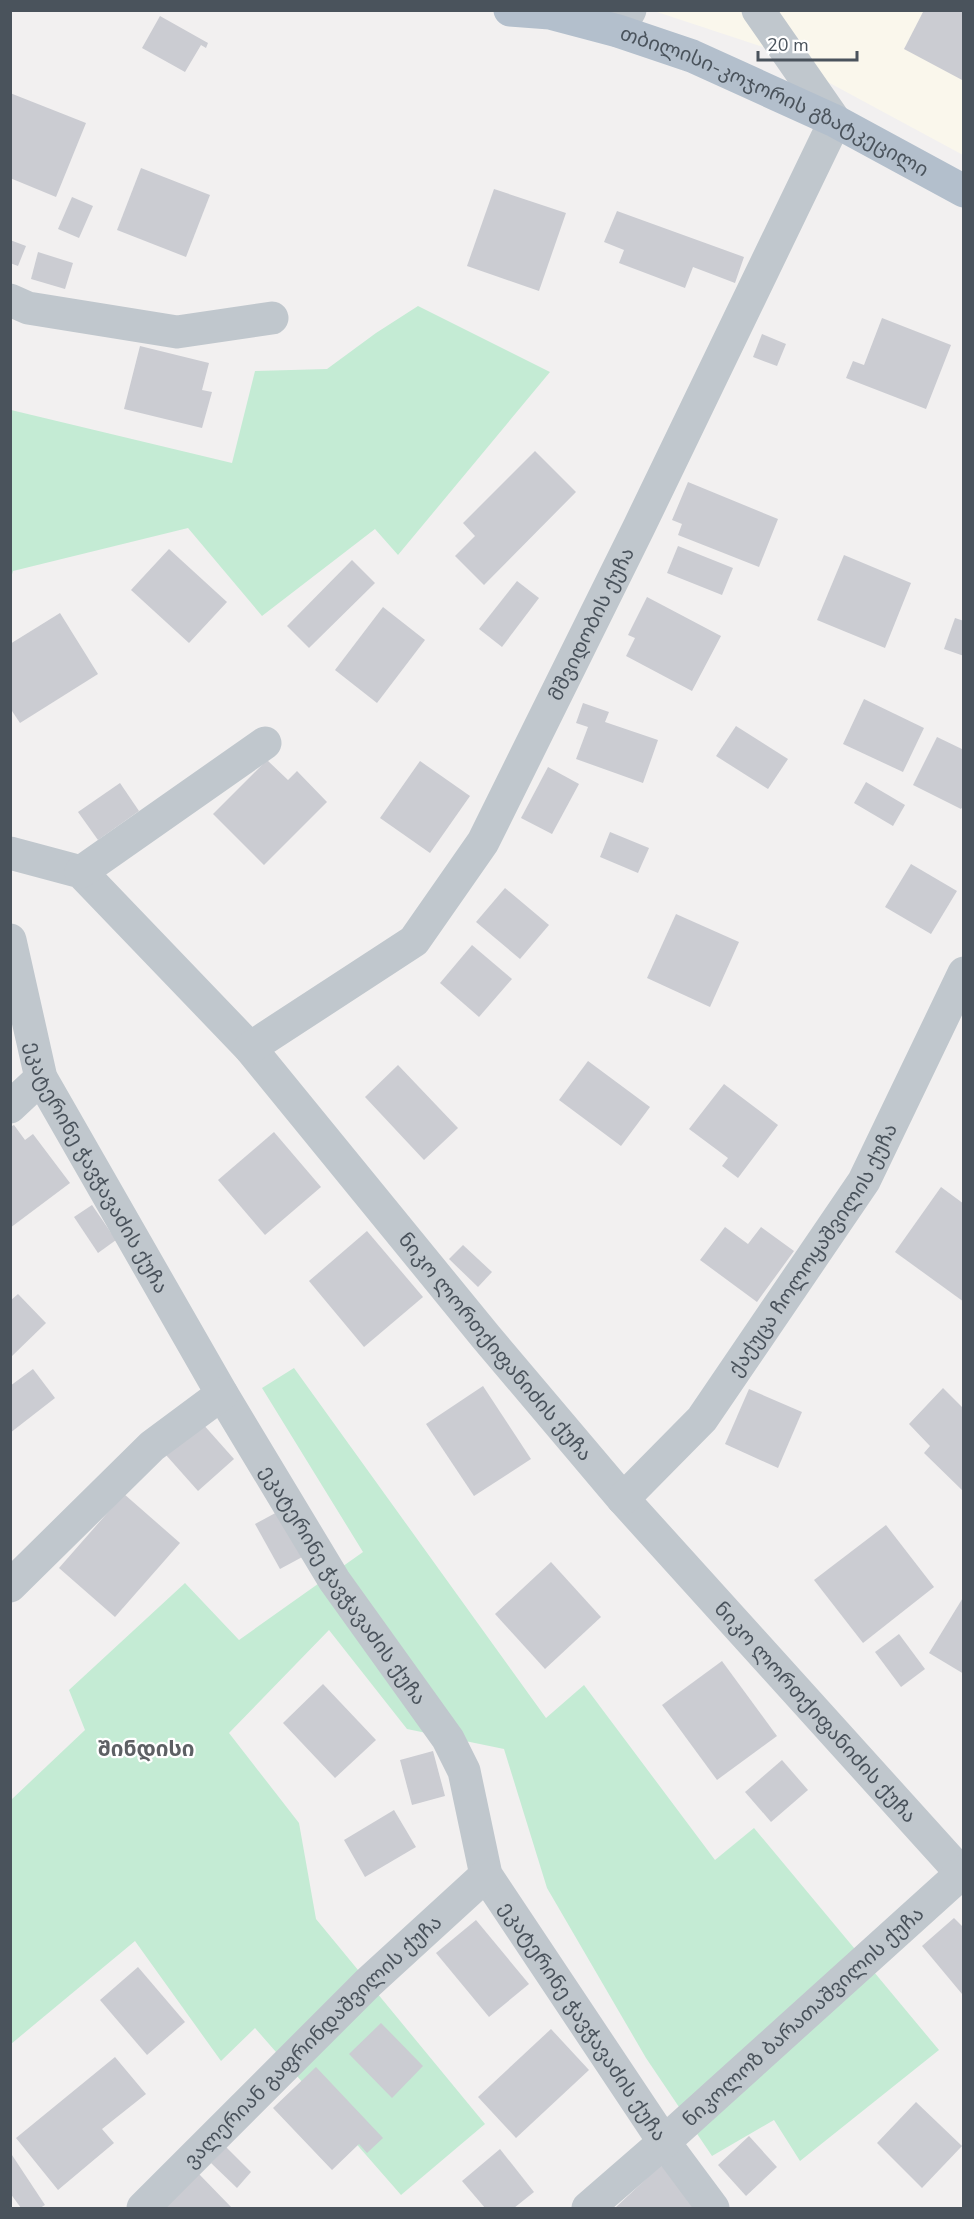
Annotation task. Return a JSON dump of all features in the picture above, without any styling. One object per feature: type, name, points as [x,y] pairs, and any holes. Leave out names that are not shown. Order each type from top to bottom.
[{"type":"main road","name":"თბილისი-კოჯორის გზატკეცილი","points":[[510,10],[550,12],[624,21],[692,56],[835,121],[963,191]]},
{"type":"street","points":[[758,10],[835,121]]},
{"type":"street","name":"მშვიდობის ქუჩა","points":[[250,1048],[414,941],[483,842],[634,537],[835,121]]},
{"type":"street","points":[[10,300],[28,308],[177,332],[272,318]]},
{"type":"street","points":[[10,853],[81,872],[265,743]]},
{"type":"street","name":"ნიკო ლორთქიფანიძის ქუჩა","points":[[81,872],[250,1048],[486,1337],[623,1499],[962,1873]]},
{"type":"street","name":"ეკატერინე ჭავჭავაძის ქუჩა","points":[[10,940],[41,1078],[222,1394],[334,1580],[448,1739],[464,1771],[486,1875],[664,2142],[713,2208]]},
{"type":"street","name":"ქაქუცა ჩოლოყაშვილის ქუჩა","points":[[623,1499],[702,1419],[864,1181],[963,974]]},
{"type":"street","points":[[10,1107],[41,1078]]},
{"type":"street","points":[[10,1586],[152,1446],[222,1394]]},
{"type":"street","name":"ნიკოლოზ ბარათაშვილის ქუჩა","points":[[588,2208],[962,1873]]},
{"type":"street","name":"ვალერიან გაფრინდაშვილის ქუჩა","points":[[143,2208],[369,1982],[486,1875]]},
{"type":"shaded area","points":[[940,10],[963,13],[963,155],[763,47],[654,11]]},
{"type":"green space","points":[[418,306],[550,372],[398,555],[375,529],[262,616],[188,528],[13,571],[11,578],[11,410],[232,463],[255,371],[327,369]]},
{"type":"green space","points":[[294,1368],[546,1718],[584,1685],[715,1860],[754,1828],[939,2050],[800,2161],[774,2120],[712,2156],[646,2058],[547,1888],[504,1749],[407,1729],[329,1630],[229,1733],[299,1823],[316,1919],[485,2124],[401,2195],[255,2028],[221,2061],[135,1941],[11,2044],[11,1800],[85,1730],[69,1690],[185,1583],[239,1640],[363,1552],[262,1388]]},
{"type":"building","points":[[924,10],[964,10],[964,81],[904,49]]},
{"type":"building","points":[[160,16],[208,43],[206,48],[201,45],[185,72],[142,48]]},
{"type":"building","points":[[10,93],[86,123],[56,197],[10,178]]},
{"type":"building","points":[[141,168],[210,195],[186,257],[117,230]]},
{"type":"building","points":[[494,189],[566,213],[539,291],[467,266]]},
{"type":"building","points":[[72,197],[93,206],[79,238],[58,229]]},
{"type":"building","points":[[617,211],[744,257],[735,283],[693,267],[685,288],[619,263],[624,250],[604,242]]},
{"type":"building","points":[[10,240],[26,246],[18,266],[10,263]]},
{"type":"building","points":[[38,252],[73,263],[65,289],[31,279]]},
{"type":"building","points":[[882,318],[951,345],[926,409],[846,378],[853,361],[864,365]]},
{"type":"building","points":[[762,334],[786,344],[777,366],[753,357]]},
{"type":"building","points":[[140,346],[209,363],[202,390],[212,392],[202,428],[124,409]]},
{"type":"building","points":[[535,451],[576,492],[484,585],[455,556],[475,536],[463,523]]},
{"type":"building","points":[[688,482],[778,519],[759,567],[678,535],[682,524],[672,520]]},
{"type":"building","points":[[678,546],[733,568],[722,595],[667,573]]},
{"type":"building","points":[[169,549],[227,602],[189,643],[131,590]]},
{"type":"building","points":[[844,555],[911,583],[885,648],[817,620]]},
{"type":"building","points":[[352,560],[375,583],[309,648],[287,626]]},
{"type":"building","points":[[517,581],[539,598],[502,647],[479,629]]},
{"type":"building","points":[[647,597],[721,636],[692,691],[626,656],[635,638],[628,635]]},
{"type":"building","points":[[383,607],[425,640],[377,703],[335,670]]},
{"type":"building","points":[[60,613],[98,674],[20,723],[10,708],[10,644]]},
{"type":"building","points":[[955,618],[964,621],[964,656],[944,649]]},
{"type":"building","points":[[864,699],[924,728],[903,772],[843,744]]},
{"type":"building","points":[[583,703],[609,712],[605,722],[658,740],[643,783],[576,759],[588,727],[576,723]]},
{"type":"building","points":[[736,726],[788,759],[768,789],[716,756]]},
{"type":"building","points":[[937,737],[964,750],[964,805],[961,809],[913,785]]},
{"type":"building","points":[[267,760],[288,780],[297,771],[327,802],[264,865],[213,814]]},
{"type":"building","points":[[420,761],[470,796],[430,853],[380,818]]},
{"type":"building","points":[[548,767],[579,784],[552,834],[521,818]]},
{"type":"building","points":[[866,782],[905,805],[893,826],[854,803]]},
{"type":"building","points":[[120,783],[139,811],[98,840],[78,812]]},
{"type":"building","points":[[610,832],[649,848],[638,873],[600,857]]},
{"type":"building","points":[[911,864],[957,891],[931,934],[885,907]]},
{"type":"building","points":[[505,888],[549,925],[520,959],[476,922]]},
{"type":"building","points":[[676,914],[739,942],[710,1007],[647,978]]},
{"type":"building","points":[[472,945],[512,979],[479,1017],[440,983]]},
{"type":"building","points":[[588,1061],[650,1107],[621,1146],[559,1100]]},
{"type":"building","points":[[398,1065],[458,1128],[424,1160],[365,1097]]},
{"type":"building","points":[[724,1084],[778,1125],[738,1178],[722,1166],[728,1158],[689,1129]]},
{"type":"building","points":[[14,1125],[25,1140],[33,1134],[70,1183],[10,1228],[10,1127]]},
{"type":"building","points":[[274,1132],[321,1187],[265,1235],[218,1180]]},
{"type":"building","points":[[941,1187],[964,1204],[964,1302],[895,1252]]},
{"type":"building","points":[[92,1205],[116,1240],[98,1253],[74,1217]]},
{"type":"building","points":[[725,1227],[748,1244],[761,1227],[794,1251],[757,1302],[700,1260]]},
{"type":"building","points":[[367,1231],[423,1297],[364,1347],[309,1281]]},
{"type":"building","points":[[463,1245],[492,1272],[478,1287],[449,1259]]},
{"type":"building","points":[[18,1294],[46,1323],[10,1358],[10,1301]]},
{"type":"building","points":[[33,1369],[55,1398],[10,1433],[10,1386]]},
{"type":"building","points":[[483,1386],[531,1459],[474,1496],[426,1424]]},
{"type":"building","points":[[943,1388],[964,1409],[964,1492],[924,1453],[930,1446],[909,1424]]},
{"type":"building","points":[[749,1389],[802,1412],[778,1468],[725,1444]]},
{"type":"building","points":[[202,1423],[234,1459],[198,1491],[166,1455]]},
{"type":"building","points":[[124,1494],[180,1543],[115,1617],[59,1568]]},
{"type":"building","points":[[281,1510],[306,1555],[280,1569],[255,1524]]},
{"type":"building","points":[[886,1525],[934,1587],[863,1643],[814,1580]]},
{"type":"building","points":[[551,1562],[601,1617],[545,1669],[495,1614]]},
{"type":"building","points":[[964,1596],[964,1674],[929,1653]]},
{"type":"building","points":[[899,1634],[925,1669],[901,1687],[875,1652]]},
{"type":"building","points":[[722,1661],[777,1736],[717,1780],[662,1705]]},
{"type":"building","points":[[323,1684],[376,1740],[335,1778],[283,1723]]},
{"type":"building","points":[[433,1751],[445,1796],[412,1805],[400,1760]]},
{"type":"building","points":[[782,1760],[808,1790],[771,1822],[745,1792]]},
{"type":"building","points":[[394,1810],[416,1847],[365,1877],[344,1840]]},
{"type":"building","points":[[954,1918],[964,1928],[962,1994],[922,1946]]},
{"type":"building","points":[[476,1920],[529,1984],[489,2017],[436,1953]]},
{"type":"building","points":[[138,1967],[185,2022],[147,2055],[100,2000]]},
{"type":"building","points":[[381,2023],[423,2066],[392,2098],[349,2054]]},
{"type":"building","points":[[551,2029],[589,2070],[516,2138],[478,2097]]},
{"type":"building","points":[[115,2057],[146,2094],[102,2129],[114,2143],[58,2190],[16,2138]]},
{"type":"building","points":[[316,2067],[383,2138],[367,2153],[359,2144],[332,2170],[273,2108]]},
{"type":"building","points":[[916,2102],[962,2146],[922,2188],[877,2143]]},
{"type":"building","points":[[749,2136],[777,2167],[746,2196],[718,2165]]},
{"type":"building","points":[[226,2147],[251,2172],[237,2188],[211,2163]]},
{"type":"building","points":[[500,2149],[534,2192],[514,2208],[485,2208],[462,2181]]},
{"type":"building","points":[[10,2152],[45,2205],[40,2208],[21,2208],[10,2193]]},
{"type":"building","points":[[661,2165],[701,2208],[615,2208]]},
{"type":"building","points":[[198,2173],[232,2208],[162,2208]]},
{"type":"district","name":"შინდისი","points":[[146,1749]]}]
